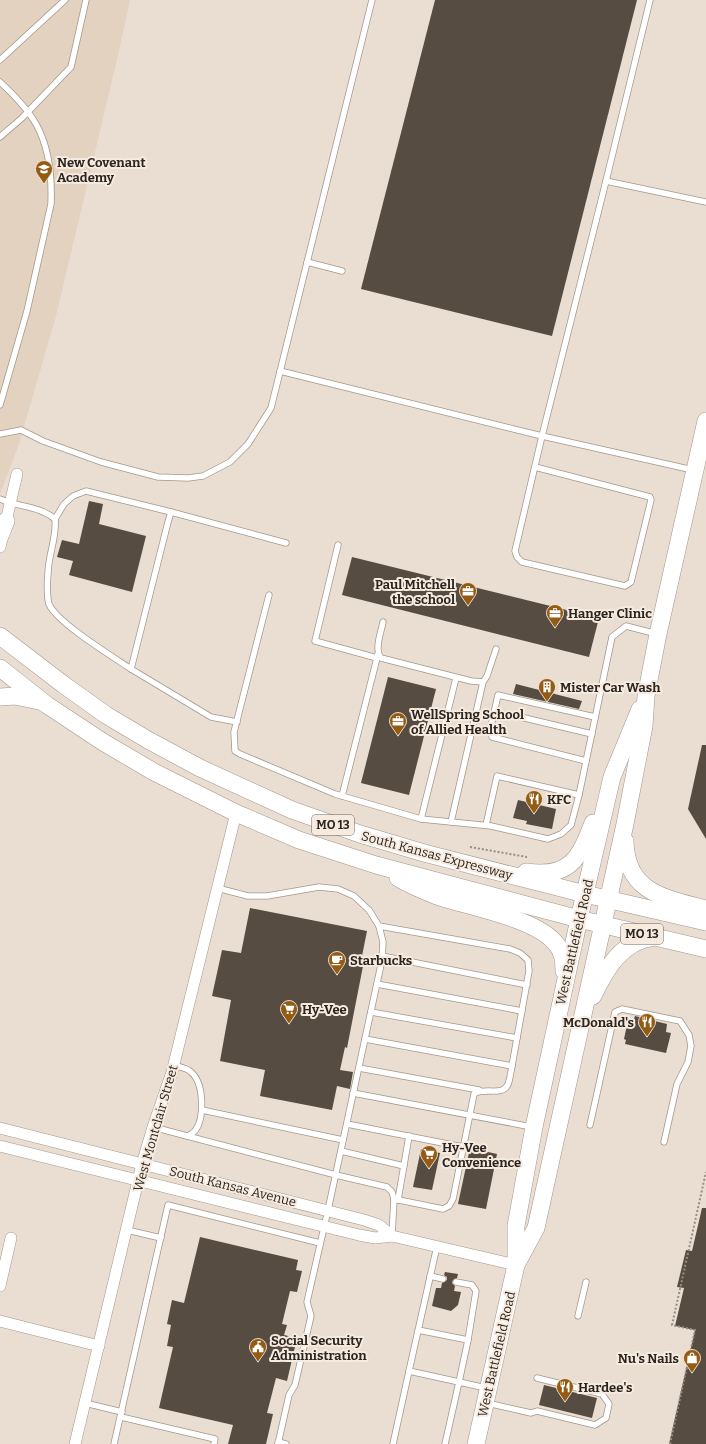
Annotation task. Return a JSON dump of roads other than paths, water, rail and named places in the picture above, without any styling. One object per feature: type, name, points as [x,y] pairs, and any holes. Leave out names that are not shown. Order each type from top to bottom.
[{"type":"main road","name":"West Battlefield Road","points":[[516,1265],[536,1228],[625,824],[644,726],[646,696],[658,634],[705,428]]},
{"type":"main road","name":"South Kansas Expressway","points":[[0,636],[106,715],[200,768],[292,810],[360,834],[424,853],[608,900],[706,922]]},
{"type":"main road","name":"South Kansas Expressway","points":[[0,668],[47,704],[103,742],[154,772],[236,813],[299,840],[376,865],[579,919],[706,949]]},
{"type":"main road","name":"West Battlefield Road","points":[[476,1444],[516,1265],[516,1226],[534,1127],[579,919],[612,776],[646,696]]},
{"type":"main road","points":[[0,697],[24,697],[47,704]]},
{"type":"main road","points":[[424,853],[528,872],[548,873],[563,869],[575,860],[580,852],[591,829],[612,776]]},
{"type":"main road","points":[[625,824],[625,844],[628,864],[640,884],[666,898],[706,909]]},
{"type":"main road","points":[[376,865],[402,880],[437,896],[508,917],[543,933],[557,944],[561,951],[563,959],[564,986]]},
{"type":"main road","points":[[574,1053],[592,1000],[610,965],[628,946],[640,940],[655,937]]},
{"type":"street","points":[[0,547],[5,501],[17,474]]},
{"type":"street","name":"West Montclair Street","points":[[75,1444],[142,1164],[174,1065],[236,813]]},
{"type":"street","name":"South Kansas Avenue","points":[[0,1128],[328,1210],[379,1225],[392,1236]]},
{"type":"street","name":"South Kansas Avenue","points":[[0,1146],[359,1236],[375,1238],[392,1236],[516,1265]]},
{"type":"street","points":[[0,1286],[11,1238]]},
{"type":"street","points":[[0,1321],[99,1346]]},
{"type":"lane","points":[[0,60],[65,0]]},
{"type":"lane","points":[[0,137],[28,112],[70,67],[86,0]]},
{"type":"lane","points":[[0,434],[21,430],[44,441],[101,462],[158,477],[188,478],[203,476],[230,462],[248,444],[271,408],[372,0]]},
{"type":"lane","points":[[535,467],[650,497],[651,500],[631,582],[626,586],[522,562],[517,557],[515,551],[542,436],[650,0]]},
{"type":"lane","points":[[0,82],[28,112],[36,124],[45,150],[51,180],[51,204],[27,311],[0,405]]},
{"type":"lane","points":[[606,181],[706,202]]},
{"type":"lane","points":[[307,262],[342,271]]},
{"type":"lane","points":[[280,371],[542,436],[695,470]]},
{"type":"lane","points":[[237,722],[211,717],[130,669],[54,614],[48,603],[48,572],[56,530],[55,519],[64,504],[73,496],[86,491],[286,543]]},
{"type":"lane","points":[[5,501],[41,510],[50,514],[55,519]]},
{"type":"lane","points":[[130,669],[171,512]]},
{"type":"lane","points":[[338,546],[315,641],[377,656],[456,678],[483,682]]},
{"type":"lane","points":[[269,594],[234,732],[235,751],[342,796],[421,819],[486,825],[548,839],[561,834],[571,825],[579,795],[612,637],[626,626],[658,634]]},
{"type":"lane","points":[[342,796],[377,656],[383,622]]},
{"type":"lane","points":[[451,822],[483,682],[487,676],[496,649]]},
{"type":"lane","points":[[421,819],[456,678]]},
{"type":"lane","points":[[586,761],[492,737],[492,720],[498,695],[595,717]]},
{"type":"lane","points":[[512,715],[592,734]]},
{"type":"lane","points":[[486,825],[497,776],[579,795]]},
{"type":"lane","points":[[217,888],[248,896],[267,896],[319,887],[338,889],[354,896],[369,910],[379,926],[383,942],[377,984],[307,1302],[311,1316],[295,1385],[289,1395],[278,1443],[286,1444]]},
{"type":"lane","points":[[359,1068],[478,1090],[501,1091],[507,1087],[527,985],[529,970],[528,960],[520,953],[379,926]]},
{"type":"lane","points":[[382,956],[527,985]]},
{"type":"lane","points":[[377,984],[522,1011]]},
{"type":"lane","points":[[590,1125],[615,1012],[622,1008],[680,1021],[689,1035],[691,1046],[688,1062],[677,1084],[664,1142]]},
{"type":"lane","points":[[371,1012],[517,1038]]},
{"type":"lane","points":[[365,1038],[512,1066]]},
{"type":"lane","points":[[174,1065],[191,1072],[198,1082],[201,1093],[202,1110],[198,1126],[194,1132],[187,1136]]},
{"type":"lane","points":[[396,1200],[443,1209],[449,1206],[453,1198],[474,1094],[478,1090]]},
{"type":"lane","points":[[353,1093],[534,1127]]},
{"type":"lane","points":[[202,1110],[343,1140]]},
{"type":"lane","points":[[347,1124],[463,1147]]},
{"type":"lane","points":[[153,1127],[387,1187],[392,1192],[396,1200]]},
{"type":"lane","points":[[392,1236],[396,1200],[409,1136]]},
{"type":"lane","points":[[341,1151],[404,1166]]},
{"type":"lane","points":[[114,1444],[168,1205],[320,1243]]},
{"type":"lane","points":[[127,1230],[161,1238]]},
{"type":"lane","points":[[393,1444],[437,1246]]},
{"type":"lane","points":[[430,1276],[444,1279]]},
{"type":"lane","points":[[445,1444],[468,1340],[476,1291],[472,1285],[456,1282]]},
{"type":"lane","points":[[578,1316],[586,1282]]},
{"type":"lane","points":[[418,1330],[468,1340]]},
{"type":"lane","points":[[409,1371],[459,1382],[486,1396],[531,1413],[537,1411],[595,1425],[606,1418],[609,1404],[602,1394],[537,1378]]},
{"type":"lane","points":[[85,1403],[215,1439],[214,1444]]},
{"type":"place","name":"New Covenant Academy","points":[[44,184]]},
{"type":"place","name":"Paul Mitchell the school","points":[[468,606]]},
{"type":"place","name":"Hanger Clinic","points":[[555,628]]},
{"type":"place","name":"Mister Car Wash","points":[[547,702]]},
{"type":"place","name":"WellSpring School of Allied Health","points":[[398,736]]},
{"type":"place","name":"KFC","points":[[534,814]]},
{"type":"place","name":"Starbucks","points":[[337,975]]},
{"type":"place","name":"Hy-Vee","points":[[289,1024]]},
{"type":"place","name":"McDonald's","points":[[647,1037]]},
{"type":"place","name":"Hy-Vee Convenience","points":[[429,1169]]},
{"type":"place","name":"Social Security Administration","points":[[258,1362]]},
{"type":"place","name":"Nu's Nails","points":[[692,1373]]},
{"type":"place","name":"Hardee's","points":[[565,1402]]}]
